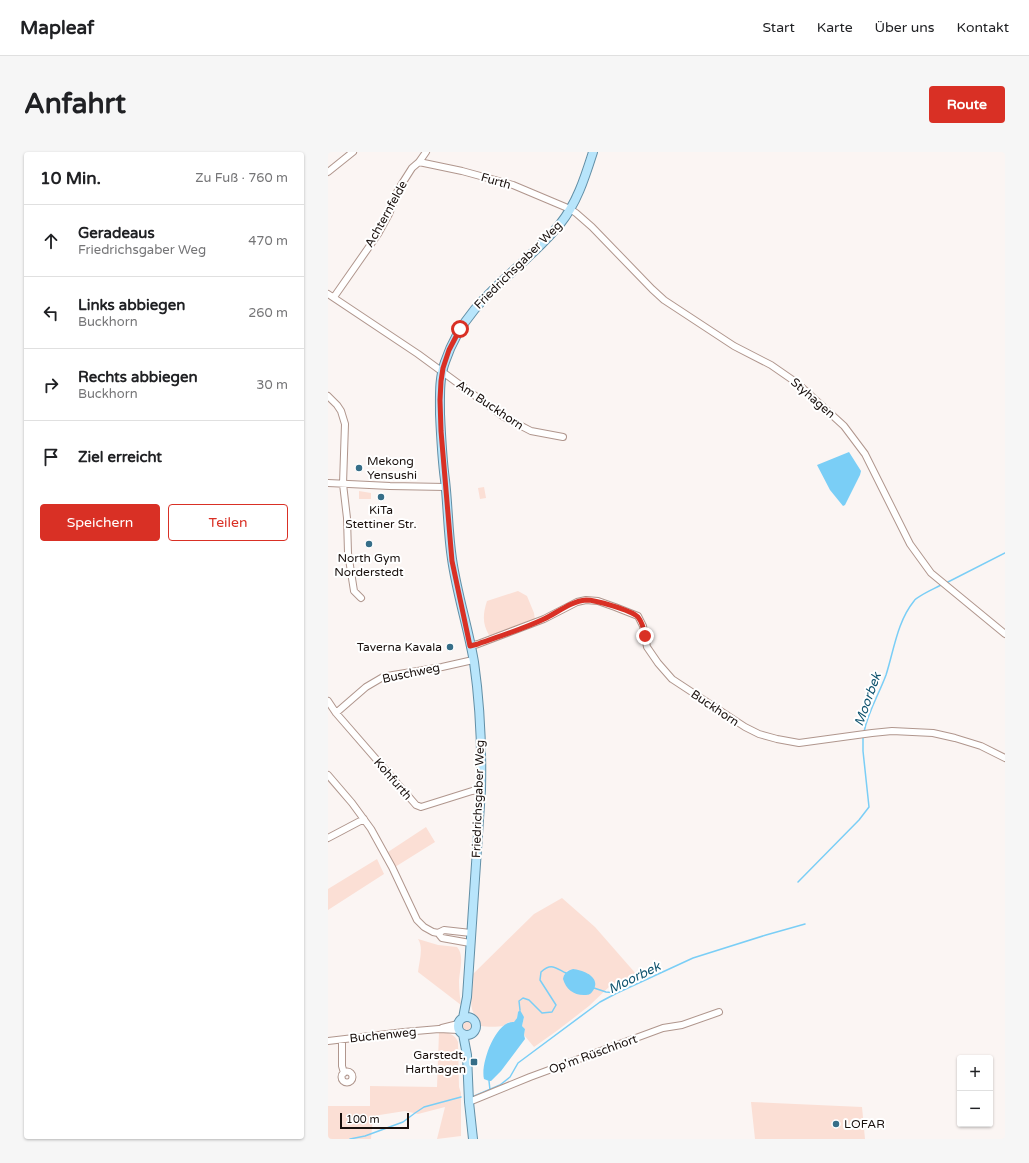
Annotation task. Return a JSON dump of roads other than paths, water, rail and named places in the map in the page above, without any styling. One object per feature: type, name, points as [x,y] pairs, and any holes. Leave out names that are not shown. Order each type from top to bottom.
[{"type":"main road","name":"Friedrichsgaber Weg","points":[[468,997],[470,1013],[476,1022],[477,1027],[475,1032],[463,1028],[468,997],[470,943],[481,790],[482,759],[480,719],[473,660],[452,561],[441,431],[440,400],[442,373],[449,350],[469,315],[489,293],[549,237],[561,223],[580,190],[593,152]]},
{"type":"main road","points":[[472,1018],[467,1017],[463,1028],[467,1055],[469,1102],[473,1139]]},
{"type":"street","points":[[328,172],[353,152]]},
{"type":"street","name":"Achternfelde","points":[[331,296],[378,234],[389,214],[398,190],[412,168],[419,162],[426,152]]},
{"type":"street","name":"Furth","points":[[419,162],[462,171],[513,185],[570,209]]},
{"type":"street","name":"Styhagen","points":[[570,209],[592,227],[664,300],[734,346],[771,365],[797,383],[844,426],[865,454],[910,544],[931,573],[1005,634]]},
{"type":"street","name":"Am Buckhorn","points":[[331,296],[418,354],[504,417],[525,429],[547,435],[563,437]]},
{"type":"street","points":[[328,396],[342,411],[345,424],[343,484],[347,518],[349,566],[354,591],[361,598]]},
{"type":"street","points":[[328,482],[390,486],[446,487]]},
{"type":"street","name":"Buckhorn","points":[[470,646],[544,619],[577,602],[586,600],[598,601],[638,616],[643,626],[647,647],[672,679],[750,730],[777,740],[799,743],[892,731],[933,733],[981,746],[1005,758]]},
{"type":"street","name":"Buschweg","points":[[336,713],[366,687],[383,677],[473,660]]},
{"type":"street","name":"Kohfurth","points":[[328,701],[336,713],[416,805],[422,807],[472,791],[481,790]]},
{"type":"street","points":[[328,775],[364,819],[382,849],[416,920],[428,930],[438,933],[442,938],[470,943]]},
{"type":"street","points":[[328,838],[364,819]]},
{"type":"street","points":[[438,933],[444,930],[471,933]]},
{"type":"street","name":"Op'm Rüschhort","points":[[469,1102],[530,1077],[663,1028],[682,1025],[719,1012]]},
{"type":"street","name":"Buchenweg","points":[[328,1041],[439,1029],[463,1028]]},
{"type":"street","points":[[342,1040],[342,1066],[344,1072]]},
{"type":"water","points":[[849,452],[861,471],[845,505],[843,506],[830,490],[817,465]]},
{"type":"water","points":[[573,969],[587,973],[594,979],[595,987],[590,994],[580,995],[573,993],[566,986],[563,979],[564,975],[567,971]]},
{"type":"water","points":[[520,1010],[524,1017],[522,1026],[525,1029],[525,1039],[501,1071],[491,1081],[484,1079],[484,1063],[491,1044],[501,1028],[507,1023],[514,1022]]},
{"type":"waterway","name":"Moorbek","points":[[946,583],[1005,553]]},
{"type":"waterway","name":"Moorbek","points":[[864,732],[871,710],[886,675],[897,636],[908,609],[916,599],[943,584]]},
{"type":"waterway","name":"Moorbek","points":[[798,882],[859,820],[869,807],[863,751],[863,735]]},
{"type":"waterway","name":"Moorbek","points":[[472,1097],[500,1085],[510,1077],[518,1063],[600,1002],[617,993],[693,958],[805,924]]},
{"type":"waterway","points":[[520,1010],[519,1001],[523,998],[529,1000],[542,1013],[552,1012],[556,1005],[540,980],[541,972],[544,969],[553,967],[566,973]]},
{"type":"waterway","points":[[594,988],[606,992],[617,993]]},
{"type":"waterway","name":"Moorbek","points":[[489,1081],[490,1090]]},
{"type":"waterway","name":"Moorbek","points":[[350,1139],[365,1136],[403,1122],[424,1107],[461,1097]]},
{"type":"place","name":"Mekong Yensushi","points":[[359,468]]},
{"type":"place","name":"KiTa Stettiner Str.","points":[[381,497]]},
{"type":"place","name":"North Gym Norderstedt","points":[[369,544]]},
{"type":"place","name":"Taverna Kavala","points":[[450,647]]},
{"type":"place","name":"Garstedt, Harthagen","points":[[474,1062]]},
{"type":"place","name":"LOFAR","points":[[836,1124]]}]
